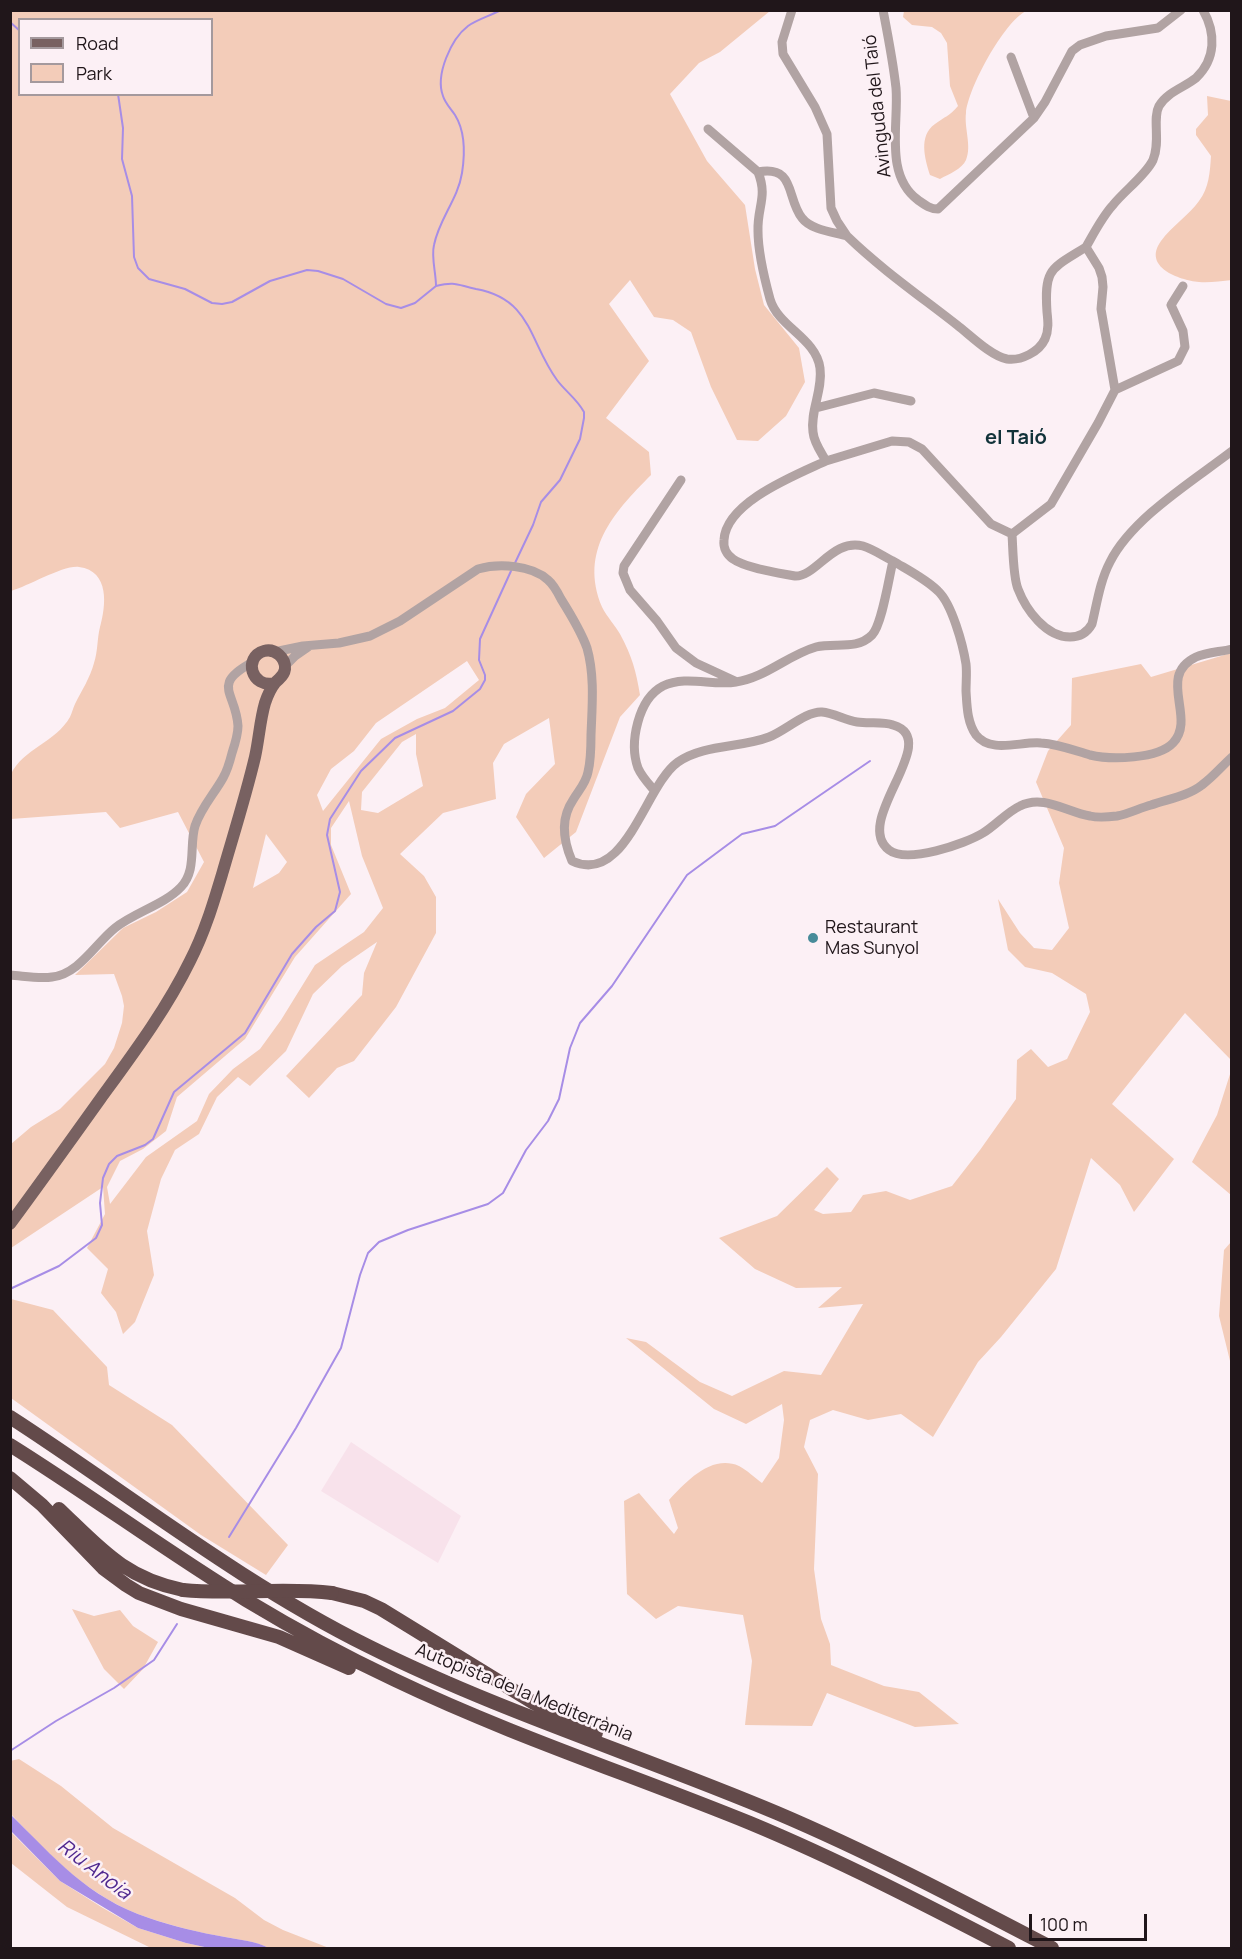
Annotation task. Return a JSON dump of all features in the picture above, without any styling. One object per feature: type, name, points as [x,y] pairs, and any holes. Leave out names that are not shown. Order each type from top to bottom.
[{"type":"highway","name":"Autopista de la Mediterrània","points":[[10,1417],[241,1573],[330,1626],[444,1682],[777,1813],[872,1856],[1052,1948]]},
{"type":"highway","name":"Autopista de la Mediterrània","points":[[10,1445],[190,1564],[288,1625],[396,1681],[470,1713],[791,1841],[900,1892],[1009,1948]]},
{"type":"highway","points":[[10,1467],[120,1565],[152,1582],[183,1590],[332,1593],[364,1601],[381,1609],[534,1703],[684,1776]]},
{"type":"highway","points":[[10,1478],[42,1505],[103,1568],[139,1593],[181,1609],[279,1637],[413,1695],[470,1713]]},
{"type":"main road","points":[[10,1224],[141,1042],[191,960],[209,916],[229,850],[256,754],[264,706],[275,683],[283,676],[285,666],[282,657],[269,651],[259,654],[252,666],[264,706]]},
{"type":"main road","points":[[257,679],[267,684],[275,683]]},
{"type":"street","points":[[792,10],[782,42],[783,54],[815,107],[827,134],[831,207],[846,236],[889,274],[978,342],[1007,359],[1030,355],[1040,348],[1046,339],[1048,327],[1046,288],[1050,275],[1057,265],[1086,248],[1112,206],[1152,163],[1157,149],[1156,115],[1158,107],[1195,78],[1208,61],[1214,41],[1203,10]]},
{"type":"street","name":"Avinguda del Taió","points":[[883,10],[892,51],[896,91],[896,153],[899,172],[904,188],[932,209],[938,209],[1034,118],[1072,51],[1080,45],[1106,36],[1158,28],[1181,10]]},
{"type":"street","points":[[1011,57],[1034,118]]},
{"type":"street","points":[[708,129],[758,172],[763,183],[764,194],[758,230],[761,262],[771,302],[816,354],[820,369],[820,384],[813,422],[814,439],[826,462]]},
{"type":"street","points":[[758,172],[779,172],[789,184],[802,218],[811,225],[846,236]]},
{"type":"street","points":[[1012,534],[1051,504],[1115,390],[1101,309],[1102,277],[1086,248]]},
{"type":"street","points":[[1115,390],[1178,361],[1185,347],[1183,331],[1172,305],[1183,286]]},
{"type":"street","points":[[816,408],[874,393],[912,401]]},
{"type":"street","points":[[1012,534],[991,524],[922,449],[909,442],[892,441],[826,462],[763,492],[745,506],[726,527],[723,546],[735,561],[763,570],[800,576],[827,556],[848,546],[861,545],[893,561],[939,592],[956,629],[966,664],[968,718],[979,739],[994,745],[1038,742],[1060,745],[1092,755],[1122,758],[1167,748],[1179,735],[1181,722],[1177,679],[1182,670],[1193,659],[1203,654],[1232,649]]},
{"type":"street","points":[[1012,534],[1017,588],[1028,608],[1049,632],[1067,637],[1084,634],[1092,624],[1102,583],[1110,562],[1127,535],[1150,514],[1232,450]]},
{"type":"street","points":[[681,480],[624,566],[623,573],[630,590],[657,621],[676,648],[696,663],[737,682]]},
{"type":"street","points":[[654,790],[642,778],[635,749],[639,718],[656,691],[674,682],[737,682],[760,674],[813,648],[863,643],[878,628],[893,561]]},
{"type":"street","points":[[274,652],[352,641],[388,628],[478,569],[488,566],[531,570],[549,580],[587,648],[592,676],[591,755],[588,773],[583,786],[565,814],[566,846],[572,861],[587,866],[606,859],[622,845],[654,790],[666,773],[679,761],[695,753],[769,737],[813,712],[823,712],[857,722],[893,725],[905,733],[909,741],[908,754],[882,812],[879,830],[884,845],[890,851],[906,855],[922,855],[976,837],[1020,806],[1038,801],[1090,816],[1118,816],[1188,793],[1201,786],[1232,757]]},
{"type":"street","points":[[285,666],[310,646]]},
{"type":"street","points":[[10,975],[51,977],[64,974],[77,966],[117,927],[182,886],[190,871],[195,826],[225,773],[238,732],[237,718],[229,691],[230,681],[233,674],[253,662]]},
{"type":"street","points":[[230,681],[240,675],[257,679]]},
{"type":"shaded area","points":[[351,1442],[461,1516],[438,1563],[321,1491]]},
{"type":"shaded area","points":[[10,1814],[73,1875],[127,1910],[177,1926],[253,1942],[269,1948],[209,1948],[138,1928],[60,1881],[11,1831]]},
{"type":"green space","points":[[11,11],[770,11],[720,52],[699,63],[670,94],[707,161],[745,205],[755,269],[764,305],[799,348],[805,382],[786,416],[758,441],[737,440],[711,387],[691,332],[673,320],[654,317],[630,280],[609,304],[649,361],[606,418],[649,452],[651,475],[613,519],[597,551],[595,568],[596,587],[602,607],[628,649],[640,695],[620,717],[576,832],[544,858],[516,817],[526,794],[555,764],[549,718],[504,744],[493,763],[496,799],[443,813],[400,854],[424,876],[436,897],[436,933],[396,1007],[354,1061],[337,1068],[309,1098],[286,1076],[362,995],[364,973],[377,942],[342,966],[313,994],[286,1051],[250,1086],[238,1077],[217,1097],[199,1134],[175,1150],[161,1179],[147,1231],[154,1275],[135,1322],[123,1334],[116,1312],[101,1293],[108,1269],[87,1248],[105,1214],[103,1187],[11,1248],[11,1144],[31,1127],[60,1109],[105,1064],[114,1048],[122,1023],[124,1006],[114,974],[75,975],[123,928],[156,912],[187,892],[204,862],[178,812],[120,828],[106,812],[11,819],[9,789],[11,774],[23,758],[57,733],[70,717],[94,663],[104,609],[101,582],[89,570],[79,567],[55,572],[11,591]],"holes":[[[467,661],[479,680],[445,708],[417,719],[381,739],[323,811],[317,795],[331,769],[354,751],[376,723]],[[416,734],[416,754],[423,786],[378,813],[361,810],[362,792],[402,742]],[[349,801],[362,856],[383,908],[364,932],[315,965],[260,1049],[233,1069],[209,1094],[197,1121],[146,1157],[110,1204],[107,1187],[120,1161],[143,1149],[166,1131],[177,1097],[245,1039],[295,957],[351,894],[331,845],[331,828]],[[266,834],[287,862],[279,873],[253,888]]]},
{"type":"green space","points":[[904,11],[1026,11],[1017,18],[998,42],[973,88],[966,113],[968,155],[966,160],[958,169],[940,179],[930,175],[924,148],[926,135],[930,129],[958,106],[950,86],[947,43],[941,33],[932,27],[912,25],[903,17]]},
{"type":"green space","points":[[1207,96],[1231,101],[1232,280],[1215,282],[1191,281],[1173,275],[1159,265],[1156,258],[1156,250],[1161,241],[1195,206],[1207,185],[1211,156],[1196,135],[1196,129],[1208,115]]},
{"type":"green space","points":[[1231,653],[1231,1060],[1185,1013],[1112,1104],[1174,1159],[1134,1212],[1120,1185],[1091,1158],[1056,1269],[978,1362],[933,1437],[901,1414],[868,1420],[833,1410],[810,1420],[804,1447],[818,1474],[814,1569],[821,1619],[830,1644],[831,1665],[884,1686],[919,1692],[959,1724],[915,1727],[827,1693],[812,1726],[745,1725],[752,1661],[743,1615],[678,1606],[656,1619],[627,1594],[624,1501],[639,1493],[674,1534],[678,1528],[669,1500],[700,1472],[709,1467],[729,1463],[739,1466],[762,1483],[779,1458],[784,1420],[782,1404],[746,1424],[714,1409],[626,1338],[646,1342],[700,1382],[732,1396],[784,1371],[821,1375],[863,1304],[818,1308],[842,1287],[796,1288],[755,1269],[719,1238],[777,1216],[827,1167],[839,1179],[814,1210],[823,1214],[851,1212],[863,1195],[886,1191],[910,1200],[952,1186],[1016,1099],[1017,1060],[1031,1049],[1048,1067],[1067,1059],[1090,1012],[1086,994],[1052,973],[1025,967],[1008,950],[998,899],[1020,933],[1034,948],[1052,950],[1069,928],[1059,883],[1064,848],[1036,782],[1048,751],[1071,725],[1072,678],[1141,664],[1151,677]]},
{"type":"green space","points":[[1231,1071],[1232,1195],[1192,1162],[1217,1115]]},
{"type":"green space","points":[[1231,1242],[1231,1365],[1219,1316],[1224,1250]]},
{"type":"green space","points":[[11,1299],[53,1310],[107,1367],[109,1385],[172,1425],[288,1545],[266,1575],[201,1535],[11,1398]]},
{"type":"green space","points":[[72,1609],[94,1616],[120,1610],[133,1626],[158,1642],[143,1669],[124,1689],[104,1669]]},
{"type":"green space","points":[[19,1759],[61,1786],[113,1828],[235,1898],[264,1920],[329,1948],[269,1948],[253,1942],[167,1924],[128,1910],[109,1900],[57,1861],[11,1814],[10,1761]]},
{"type":"green space","points":[[10,1831],[60,1881],[103,1908],[138,1928],[209,1948],[151,1948],[67,1907],[11,1863]]},
{"type":"waterway","points":[[501,10],[468,26],[456,39],[443,68],[441,78],[443,96],[461,128],[464,158],[457,192],[436,236],[433,255],[436,286],[456,284],[494,294],[519,312],[557,380],[584,412],[580,439],[560,480],[541,502],[515,563]]},
{"type":"waterway","points":[[10,22],[18,29]]},
{"type":"waterway","points":[[118,96],[123,128],[122,159],[132,196],[134,257],[138,268],[149,279],[185,289],[212,303],[222,304],[232,302],[270,281],[307,270],[343,279],[386,304],[401,308],[415,303],[436,286]]},
{"type":"waterway","points":[[10,1289],[59,1266],[96,1238],[102,1225],[100,1203],[103,1178],[109,1164],[117,1156],[145,1145],[153,1139],[174,1092],[245,1033],[292,954],[316,927],[335,911],[340,892],[327,835],[330,819],[361,771],[395,738],[453,711],[480,689],[485,680],[479,660],[480,639],[511,571]]},
{"type":"waterway","points":[[229,1537],[296,1428],[341,1348],[368,1253],[379,1242],[488,1204],[503,1193],[526,1150],[548,1121],[559,1099],[570,1048],[580,1023],[612,986],[687,875],[742,834],[775,826],[870,761]]},
{"type":"waterway","points":[[10,1751],[56,1721],[114,1688],[154,1660],[177,1624]]},
{"type":"place","name":"Restaurant Mas Sunyol","points":[[813,938]]},
{"type":"district","name":"el Taió","points":[[1016,438]]},
{"type":"water label","name":"Riu Anoia","points":[[94,1870]]}]
